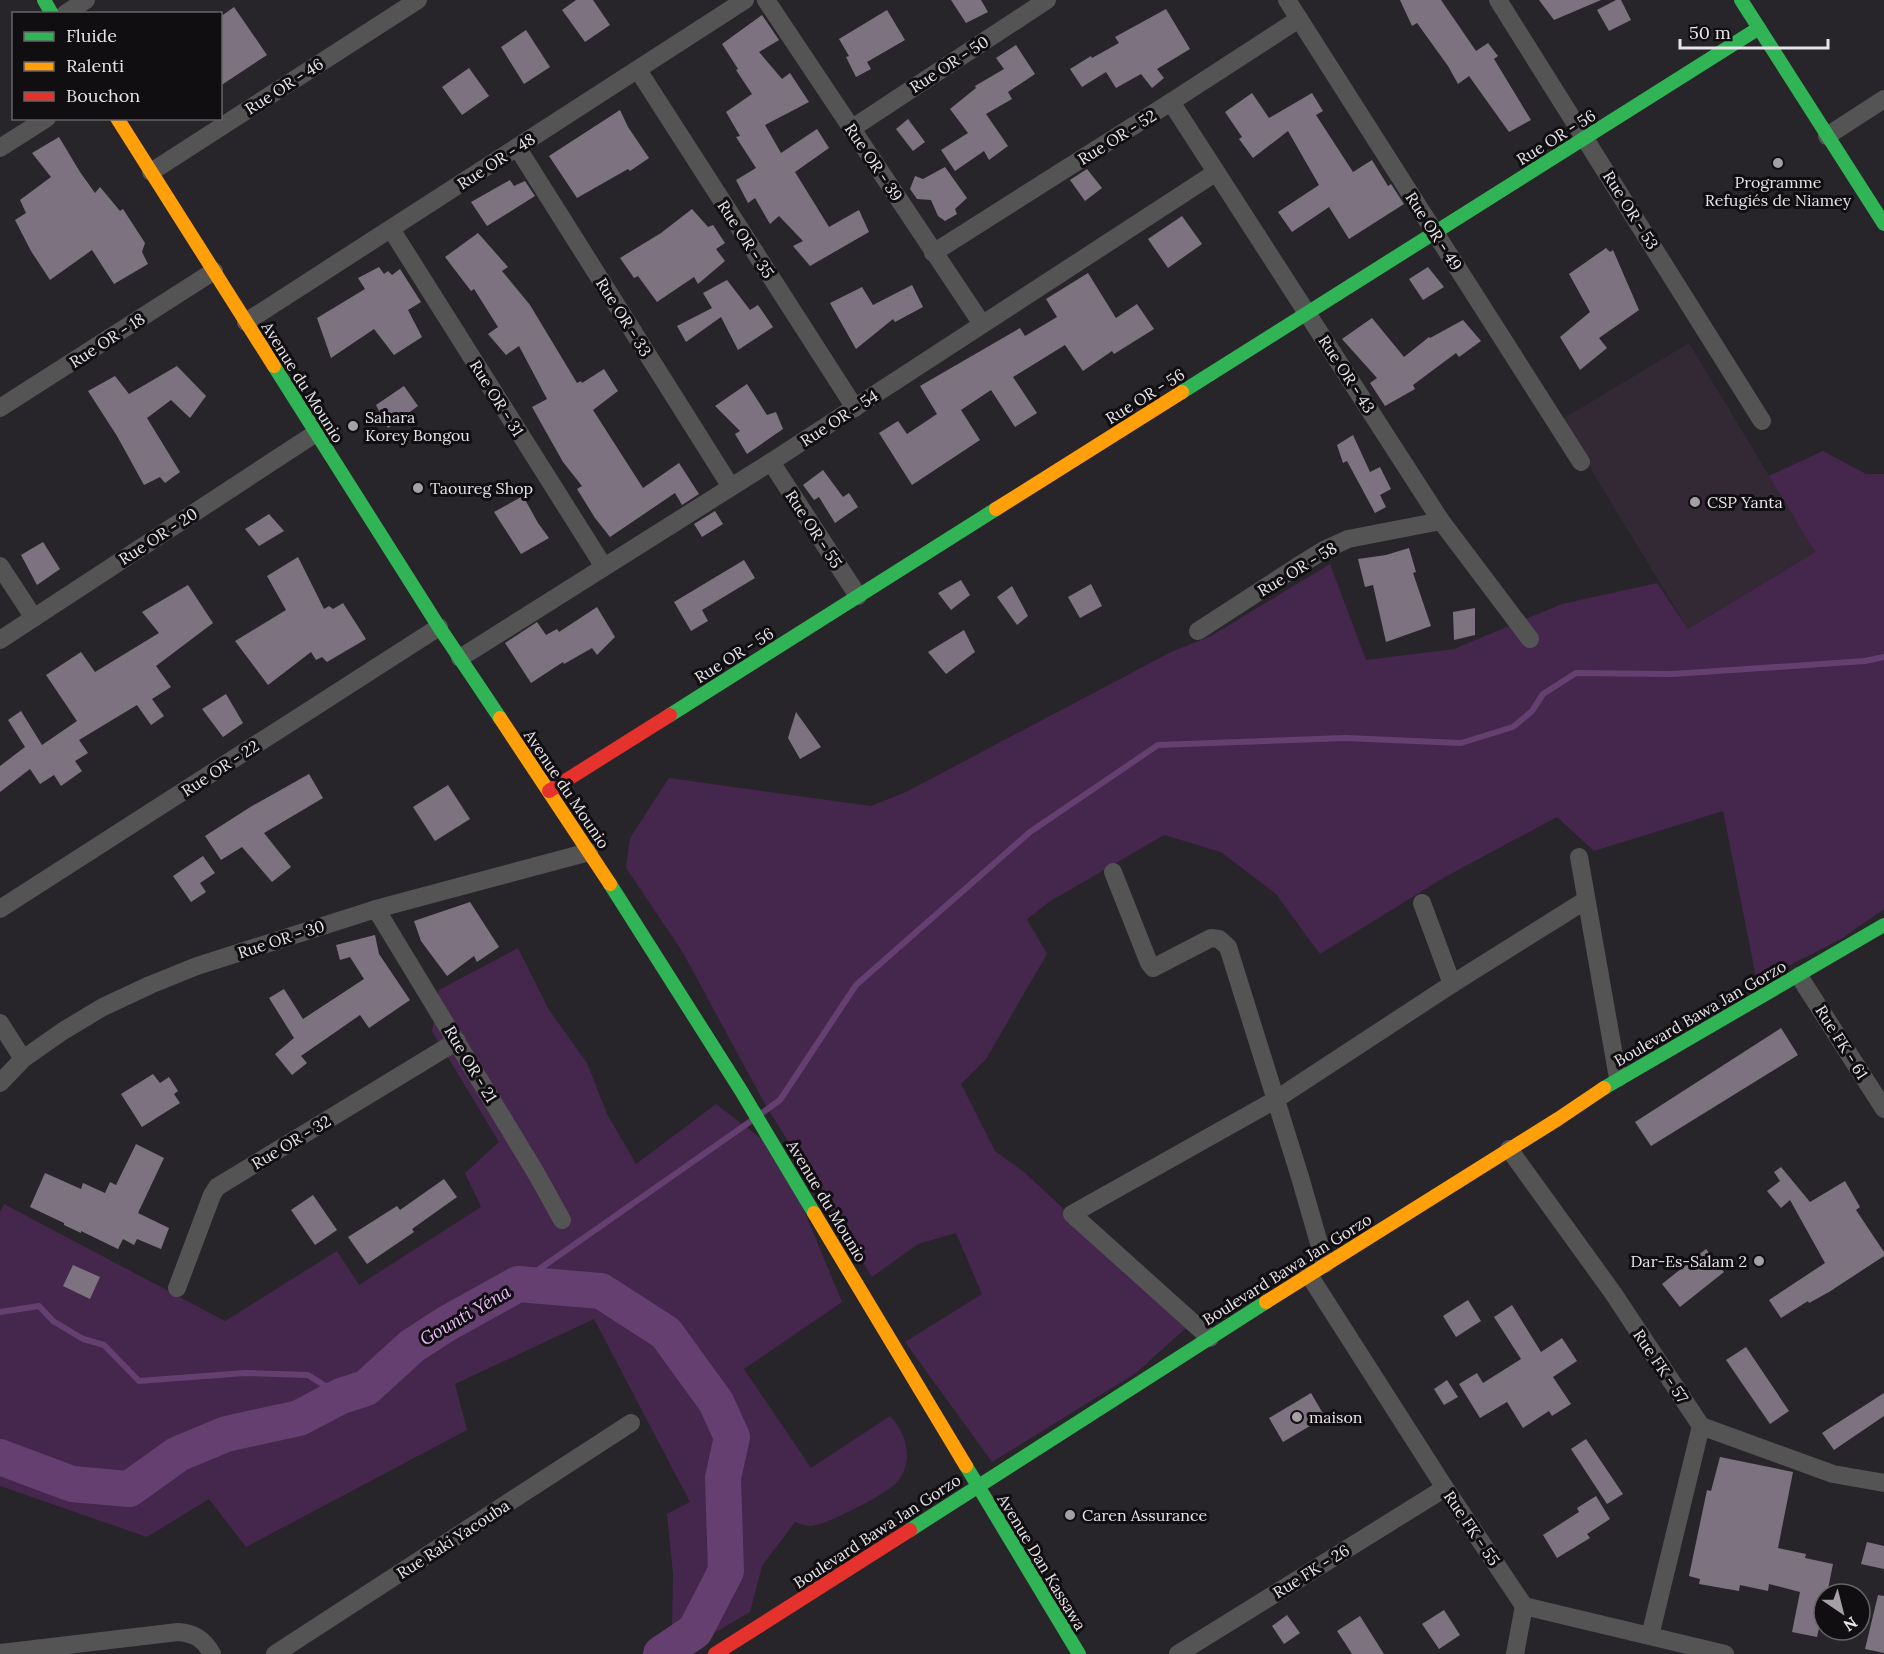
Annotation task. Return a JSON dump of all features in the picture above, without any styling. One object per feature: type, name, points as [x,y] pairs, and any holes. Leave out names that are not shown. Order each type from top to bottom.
[{"type":"street","points":[[68,12],[86,0]]},
{"type":"street","name":"Rue OR - 46","points":[[151,172],[418,0]]},
{"type":"street","name":"Rue OR - 48","points":[[246,322],[745,0]]},
{"type":"street","name":"Rue OR - 39","points":[[766,0],[982,324]]},
{"type":"street","name":"Rue OR - 50","points":[[851,129],[1047,0]]},
{"type":"street","name":"Rue OR - 49","points":[[1287,0],[1581,462]]},
{"type":"street","name":"Rue OR - 53","points":[[1498,0],[1762,421]]},
{"type":"street","points":[[1750,3],[1759,28],[1884,224]]},
{"type":"street","name":"Rue OR - 52","points":[[933,253],[1299,19]]},
{"type":"street","name":"Rue OR - 56","points":[[549,791],[1759,28]]},
{"type":"street","name":"Rue OR - 35","points":[[638,69],[855,408]]},
{"type":"street","points":[[1827,136],[1884,99]]},
{"type":"street","name":"Rue OR - 43","points":[[1171,102],[1441,521],[1530,639]]},
{"type":"street","points":[[0,148],[44,120]]},
{"type":"street","name":"Avenue du Mounio","points":[[118,120],[440,627],[590,852],[780,1152],[977,1486]]},
{"type":"street","name":"Rue OR - 33","points":[[517,147],[730,487]]},
{"type":"street","name":"Rue OR - 54","points":[[460,658],[771,462],[1215,173]]},
{"type":"street","name":"Rue OR - 31","points":[[391,229],[604,567]]},
{"type":"street","name":"Rue OR - 18","points":[[0,408],[214,271]]},
{"type":"street","name":"Rue OR - 20","points":[[0,640],[316,433]]},
{"type":"street","name":"Rue OR - 55","points":[[771,462],[858,596]]},
{"type":"street","name":"Rue OR - 58","points":[[1198,631],[1324,550],[1348,539],[1441,521]]},
{"type":"street","points":[[0,566],[34,618]]},
{"type":"street","name":"Rue OR - 22","points":[[0,909],[440,627]]},
{"type":"street","name":"Rue OR - 30","points":[[0,1083],[23,1059],[103,1007],[197,966],[376,909],[590,852]]},
{"type":"street","points":[[1579,857],[1618,1078]]},
{"type":"street","points":[[1113,872],[1150,967],[1154,968],[1211,938],[1219,939],[1228,947],[1325,1264]]},
{"type":"street","points":[[1210,1338],[1072,1214],[1275,1100],[1452,984],[1586,900]]},
{"type":"street","points":[[1422,903],[1452,984]]},
{"type":"street","name":"Rue OR - 21","points":[[376,909],[536,1173],[562,1220]]},
{"type":"street","name":"Boulevard Bawa Jan Gorzo","points":[[715,1654],[1618,1078],[1799,976],[1884,925]]},
{"type":"street","name":"Rue FK - 61","points":[[1799,976],[1884,1109]]},
{"type":"street","points":[[0,1023],[23,1059]]},
{"type":"street","name":"Rue OR - 32","points":[[177,1288],[217,1187],[457,1041]]},
{"type":"street","name":"Rue FK - 57","points":[[1509,1149],[1613,1293],[1701,1426]]},
{"type":"street","name":"Rue FK - 55","points":[[1309,1275],[1445,1488],[1524,1606]]},
{"type":"street","name":"Rue Raki Yacouba","points":[[275,1654],[631,1423]]},
{"type":"street","points":[[1650,1636],[1701,1426],[1833,1474],[1884,1483]]},
{"type":"street","name":"Avenue Dan Kassawa","points":[[977,1486],[1079,1654]]},
{"type":"street","name":"Rue FK - 26","points":[[1178,1654],[1445,1488]]},
{"type":"street","points":[[1515,1654],[1524,1606],[1725,1654]]},
{"type":"street","points":[[0,1653],[178,1632],[192,1633],[207,1646],[212,1654]]},
{"type":"shaded area","points":[[1689,343],[1815,552],[1688,629],[1561,420]]},
{"type":"shaded area","points":[[1823,451],[1866,474],[1884,474],[1884,909],[1841,939],[1757,982],[1723,811],[1594,851],[1557,817],[1445,877],[1320,954],[1276,894],[1221,852],[1164,835],[1049,902],[1027,919],[1047,954],[986,1059],[961,1084],[995,1151],[1024,1172],[1149,1288],[1186,1328],[1136,1373],[992,1462],[905,1342],[982,1294],[956,1233],[918,1244],[872,1277],[765,1104],[682,951],[626,868],[630,838],[669,778],[871,806],[906,792],[1171,652],[1211,636],[1330,564],[1366,660],[1454,649],[1562,604],[1657,583],[1688,629],[1815,552],[1769,476]]},
{"type":"shaded area","points":[[518,948],[549,1010],[587,1063],[607,1114],[636,1164],[716,1104],[780,1153],[842,1302],[744,1369],[811,1468],[890,1416],[900,1430],[906,1446],[906,1464],[899,1480],[871,1500],[828,1521],[809,1526],[795,1522],[762,1566],[750,1612],[678,1654],[642,1654],[672,1630],[673,1574],[667,1514],[690,1502],[594,1319],[455,1384],[467,1430],[246,1547],[209,1499],[147,1537],[0,1486],[0,1212],[4,1204],[225,1321],[337,1251],[359,1285],[481,1207],[465,1173],[499,1142],[432,1031],[439,990]]},
{"type":"building","points":[[576,0],[593,0],[610,25],[585,42],[562,10]]},
{"type":"building","points":[[951,0],[981,0],[988,12],[966,23]]},
{"type":"building","points":[[1400,0],[1441,0],[1476,51],[1488,43],[1498,56],[1494,59],[1531,120],[1509,132],[1469,76],[1458,84],[1417,23],[1412,26]]},
{"type":"building","points":[[1539,0],[1601,0],[1554,20]]},
{"type":"building","points":[[1616,0],[1621,0],[1631,20],[1609,31],[1597,10]]},
{"type":"building","points":[[234,7],[267,55],[222,85],[222,16]]},
{"type":"building","points":[[1166,9],[1190,49],[1157,69],[1164,78],[1152,88],[1141,74],[1116,88],[1106,72],[1082,87],[1070,69],[1119,43],[1115,37]]},
{"type":"building","points":[[887,10],[905,40],[867,62],[871,69],[856,77],[846,57],[849,56],[839,39]]},
{"type":"building","points":[[762,15],[779,40],[759,52],[782,79],[790,73],[809,102],[765,125],[781,153],[817,129],[829,148],[795,172],[829,227],[859,210],[869,232],[810,266],[793,246],[803,241],[779,216],[770,224],[755,198],[748,203],[736,180],[756,168],[736,137],[740,136],[726,112],[752,94],[722,44]]},
{"type":"building","points":[[526,30],[550,67],[524,84],[501,47]]},
{"type":"building","points":[[1016,45],[1035,74],[1008,92],[1012,99],[986,114],[1008,146],[989,160],[984,151],[955,171],[941,150],[968,133],[950,109],[976,88],[975,86],[1004,69],[996,58]]},
{"type":"building","points":[[469,68],[489,96],[462,115],[442,87]]},
{"type":"building","points":[[1252,93],[1269,118],[1312,93],[1323,111],[1316,115],[1353,172],[1372,160],[1388,186],[1391,184],[1404,204],[1349,239],[1329,207],[1292,232],[1278,212],[1319,185],[1288,131],[1253,158],[1239,139],[1242,137],[1225,112]]},
{"type":"building","points":[[620,110],[628,127],[649,158],[630,171],[628,169],[577,198],[549,156]]},
{"type":"building","points":[[908,119],[925,142],[913,151],[896,129]]},
{"type":"building","points":[[59,137],[95,193],[100,187],[120,211],[123,209],[145,243],[142,252],[148,264],[114,284],[92,250],[50,280],[15,220],[26,213],[20,200],[51,177],[32,153]]},
{"type":"building","points":[[945,167],[967,198],[955,209],[957,214],[945,221],[938,216],[931,200],[917,199],[910,189],[915,176],[923,179]]},
{"type":"building","points":[[1087,169],[1102,188],[1085,201],[1070,180]]},
{"type":"building","points":[[510,180],[514,186],[525,181],[535,196],[487,226],[471,202]]},
{"type":"building","points":[[692,209],[708,227],[713,225],[725,243],[716,249],[725,261],[698,284],[694,277],[657,302],[638,276],[634,278],[620,258],[661,233]]},
{"type":"building","points":[[1182,216],[1202,244],[1168,268],[1148,239]]},
{"type":"building","points":[[478,233],[508,267],[502,271],[530,305],[577,383],[581,381],[582,383],[604,369],[618,391],[593,410],[643,488],[679,463],[699,494],[682,505],[675,493],[610,537],[577,489],[582,486],[563,462],[532,407],[547,399],[519,346],[506,355],[488,334],[498,327],[474,289],[471,291],[445,257]]},
{"type":"building","points":[[1606,248],[1610,252],[1613,250],[1639,310],[1599,338],[1607,348],[1580,370],[1560,337],[1590,312],[1569,274]]},
{"type":"building","points":[[379,267],[384,274],[388,271],[392,275],[400,269],[421,302],[408,310],[422,337],[394,355],[374,329],[331,358],[317,318],[365,289],[358,278]]},
{"type":"building","points":[[1428,267],[1444,287],[1423,300],[1409,279]]},
{"type":"building","points":[[1088,273],[1116,318],[1137,304],[1154,329],[1114,354],[1112,351],[1083,371],[1065,345],[1013,377],[1037,413],[1015,427],[991,390],[961,410],[980,440],[912,485],[879,433],[898,421],[907,434],[937,414],[920,386],[1020,328],[1025,336],[1057,317],[1046,299]]},
{"type":"building","points":[[727,280],[750,310],[758,305],[773,327],[738,350],[721,317],[686,342],[677,326],[712,308],[703,293]]},
{"type":"building","points":[[912,285],[923,307],[895,322],[893,319],[856,349],[830,303],[862,287],[873,305]]},
{"type":"building","points":[[1372,318],[1404,357],[1429,337],[1463,320],[1481,341],[1459,357],[1456,353],[1413,385],[1415,389],[1385,406],[1370,383],[1377,378],[1342,339]]},
{"type":"building","points":[[177,366],[206,396],[190,418],[171,400],[147,418],[180,472],[165,483],[160,477],[144,485],[117,436],[88,391],[115,376],[129,394]]},
{"type":"building","points":[[747,384],[767,415],[776,412],[783,429],[747,454],[735,434],[740,431],[715,406]]},
{"type":"building","points":[[404,386],[418,406],[388,428],[376,405]]},
{"type":"building","points":[[1353,435],[1370,472],[1380,467],[1391,489],[1380,495],[1386,507],[1375,513],[1347,461],[1343,463],[1337,445]]},
{"type":"building","points":[[823,470],[843,497],[849,493],[858,507],[835,523],[819,497],[814,500],[803,485]]},
{"type":"building","points":[[523,496],[549,538],[521,554],[494,512]]},
{"type":"building","points":[[715,511],[723,524],[702,537],[694,524]]},
{"type":"building","points":[[269,514],[284,531],[259,546],[245,529]]},
{"type":"building","points":[[43,542],[60,569],[37,585],[21,555]]},
{"type":"building","points":[[1409,548],[1416,572],[1413,573],[1431,626],[1386,642],[1373,585],[1365,587],[1358,559],[1386,555]]},
{"type":"building","points":[[298,557],[324,609],[329,606],[333,609],[343,603],[366,639],[327,662],[322,657],[316,660],[311,652],[268,685],[235,641],[286,610],[267,576]]},
{"type":"building","points":[[744,560],[755,578],[702,610],[708,621],[691,631],[674,602]]},
{"type":"building","points":[[961,580],[970,595],[951,610],[938,593]]},
{"type":"building","points":[[1091,584],[1102,606],[1080,618],[1068,597]]},
{"type":"building","points":[[188,585],[213,623],[156,666],[171,687],[152,699],[164,716],[151,725],[137,705],[79,740],[88,753],[75,761],[82,771],[61,786],[54,775],[40,784],[30,769],[0,792],[0,766],[25,747],[8,720],[21,711],[42,745],[77,721],[46,675],[81,652],[95,672],[159,633],[142,612]]},
{"type":"building","points":[[1012,586],[1028,616],[1017,625],[997,597]]},
{"type":"building","points":[[597,607],[615,637],[597,655],[592,648],[564,664],[563,662],[531,683],[505,643],[537,622],[546,635],[557,629],[559,632]]},
{"type":"building","points":[[1475,608],[1475,635],[1454,640],[1453,612]]},
{"type":"building","points":[[964,630],[975,652],[946,674],[928,652]]},
{"type":"building","points":[[226,694],[243,723],[223,737],[202,709]]},
{"type":"building","points":[[796,712],[821,747],[800,759],[788,738]]},
{"type":"building","points":[[309,774],[323,798],[264,833],[291,867],[272,882],[242,847],[221,860],[205,836]]},
{"type":"building","points":[[448,785],[470,819],[435,841],[413,807]]},
{"type":"building","points":[[203,856],[215,873],[200,883],[206,892],[191,902],[173,876]]},
{"type":"building","points":[[470,902],[499,947],[477,962],[474,956],[447,976],[421,941],[414,921]]},
{"type":"building","points":[[375,935],[379,954],[410,1000],[369,1028],[360,1015],[301,1056],[307,1063],[292,1075],[275,1054],[294,1038],[269,998],[284,989],[303,1019],[364,979],[350,957],[340,960],[336,945]]},
{"type":"building","points":[[1781,1028],[1798,1055],[1651,1146],[1635,1122]]},
{"type":"building","points":[[153,1074],[160,1083],[169,1077],[178,1091],[174,1094],[180,1103],[142,1127],[121,1094]]},
{"type":"building","points":[[136,1144],[164,1158],[138,1213],[169,1228],[161,1249],[137,1239],[134,1245],[123,1239],[118,1249],[30,1207],[45,1173],[81,1189],[83,1183],[105,1193],[110,1182],[116,1185]]},
{"type":"building","points":[[1781,1167],[1810,1202],[1845,1181],[1860,1207],[1856,1210],[1884,1252],[1884,1256],[1829,1292],[1809,1303],[1808,1301],[1781,1318],[1769,1300],[1825,1263],[1790,1200],[1781,1208],[1767,1191],[1780,1181],[1774,1172]]},
{"type":"building","points":[[444,1179],[457,1197],[412,1229],[414,1232],[367,1264],[348,1237],[397,1206],[400,1210]]},
{"type":"building","points":[[313,1195],[337,1230],[315,1245],[291,1210]]},
{"type":"building","points":[[1706,1249],[1724,1272],[1680,1307],[1662,1284]]},
{"type":"building","points":[[73,1265],[100,1277],[90,1299],[63,1286]]},
{"type":"building","points":[[1468,1300],[1481,1321],[1456,1337],[1443,1316]]},
{"type":"building","points":[[1512,1305],[1541,1352],[1562,1338],[1577,1361],[1553,1377],[1571,1404],[1552,1416],[1549,1411],[1523,1428],[1507,1402],[1480,1418],[1459,1384],[1477,1373],[1483,1383],[1521,1359],[1494,1317]]},
{"type":"building","points":[[1746,1347],[1789,1411],[1770,1424],[1726,1360]]},
{"type":"building","points":[[1447,1380],[1458,1397],[1444,1405],[1434,1389]]},
{"type":"building","name":"maison","points":[[1311,1393],[1325,1417],[1283,1442],[1269,1418]]},
{"type":"building","points":[[1884,1393],[1884,1416],[1834,1450],[1822,1433]]},
{"type":"building","points":[[1586,1439],[1623,1494],[1607,1504],[1571,1449]]},
{"type":"building","points":[[1720,1457],[1793,1472],[1778,1548],[1806,1554],[1805,1558],[1833,1564],[1829,1582],[1812,1582],[1812,1636],[1792,1632],[1800,1592],[1769,1584],[1768,1591],[1740,1585],[1739,1591],[1699,1584],[1700,1579],[1689,1576],[1707,1490],[1711,1491]]},
{"type":"building","points":[[1596,1496],[1610,1519],[1587,1534],[1590,1538],[1557,1558],[1543,1535],[1579,1512],[1577,1508]]},
{"type":"building","points":[[1867,1542],[1884,1546],[1884,1569],[1861,1564]]},
{"type":"building","points":[[1878,1595],[1884,1596],[1884,1653],[1865,1649],[1867,1642],[1872,1642],[1872,1620]]},
{"type":"building","points":[[1444,1610],[1460,1635],[1439,1649],[1422,1624]]},
{"type":"building","points":[[1287,1615],[1300,1633],[1284,1644],[1272,1626]]},
{"type":"building","points":[[1360,1616],[1384,1654],[1352,1654],[1337,1631]]},
{"type":"waterway","points":[[762,1113],[780,1100],[856,985],[1030,832],[1158,745],[1345,738],[1461,743],[1513,727],[1532,711],[1543,694],[1576,673],[1673,674],[1865,661],[1884,657]]},
{"type":"waterway","points":[[518,1284],[751,1121]]},
{"type":"waterway","name":"Gounti Yéna","points":[[0,1457],[72,1484],[129,1489],[178,1454],[226,1434],[299,1418],[341,1396],[366,1388],[412,1346],[446,1324],[518,1284],[601,1291],[666,1333],[716,1402],[732,1437],[723,1478],[726,1571],[695,1631],[661,1654]]},
{"type":"waterway","points":[[0,1312],[39,1306],[53,1321],[83,1339],[104,1345],[139,1381],[245,1373],[308,1375],[341,1396]]},
{"type":"traffic: fast","points":[[44,0],[51,12]]},
{"type":"traffic: fast","points":[[1741,0],[1884,224]]},
{"type":"traffic: fast","points":[[1182,392],[1759,28]]},
{"type":"traffic: fast","points":[[274,366],[439,627],[500,718]]},
{"type":"traffic: fast","points":[[670,715],[996,509]]},
{"type":"traffic: fast","points":[[610,884],[740,1089],[814,1213]]},
{"type":"traffic: fast","points":[[1604,1088],[1884,925]]},
{"type":"traffic: fast","points":[[910,1530],[1266,1302]]},
{"type":"traffic: fast","points":[[966,1466],[1079,1654]]},
{"type":"traffic: slow","points":[[118,120],[274,366]]},
{"type":"traffic: slow","points":[[996,509],[1182,392]]},
{"type":"traffic: slow","points":[[500,718],[610,884]]},
{"type":"traffic: slow","points":[[1266,1302],[1604,1088]]},
{"type":"traffic: slow","points":[[814,1213],[966,1466]]},
{"type":"traffic: jam","points":[[549,791],[670,715]]},
{"type":"traffic: jam","points":[[715,1654],[910,1530]]},
{"type":"place","name":"Programme Refugiés de Niamey","points":[[1778,163]]},
{"type":"place","name":"Sahara Korey Bongou","points":[[353,426]]},
{"type":"place","name":"Taoureg Shop","points":[[418,488]]},
{"type":"place","name":"CSP Yanta","points":[[1695,502]]},
{"type":"place","name":"Dar-Es-Salam 2","points":[[1759,1261]]},
{"type":"place","name":"maison","points":[[1297,1417]]},
{"type":"place","name":"Caren Assurance","points":[[1070,1515]]}]
